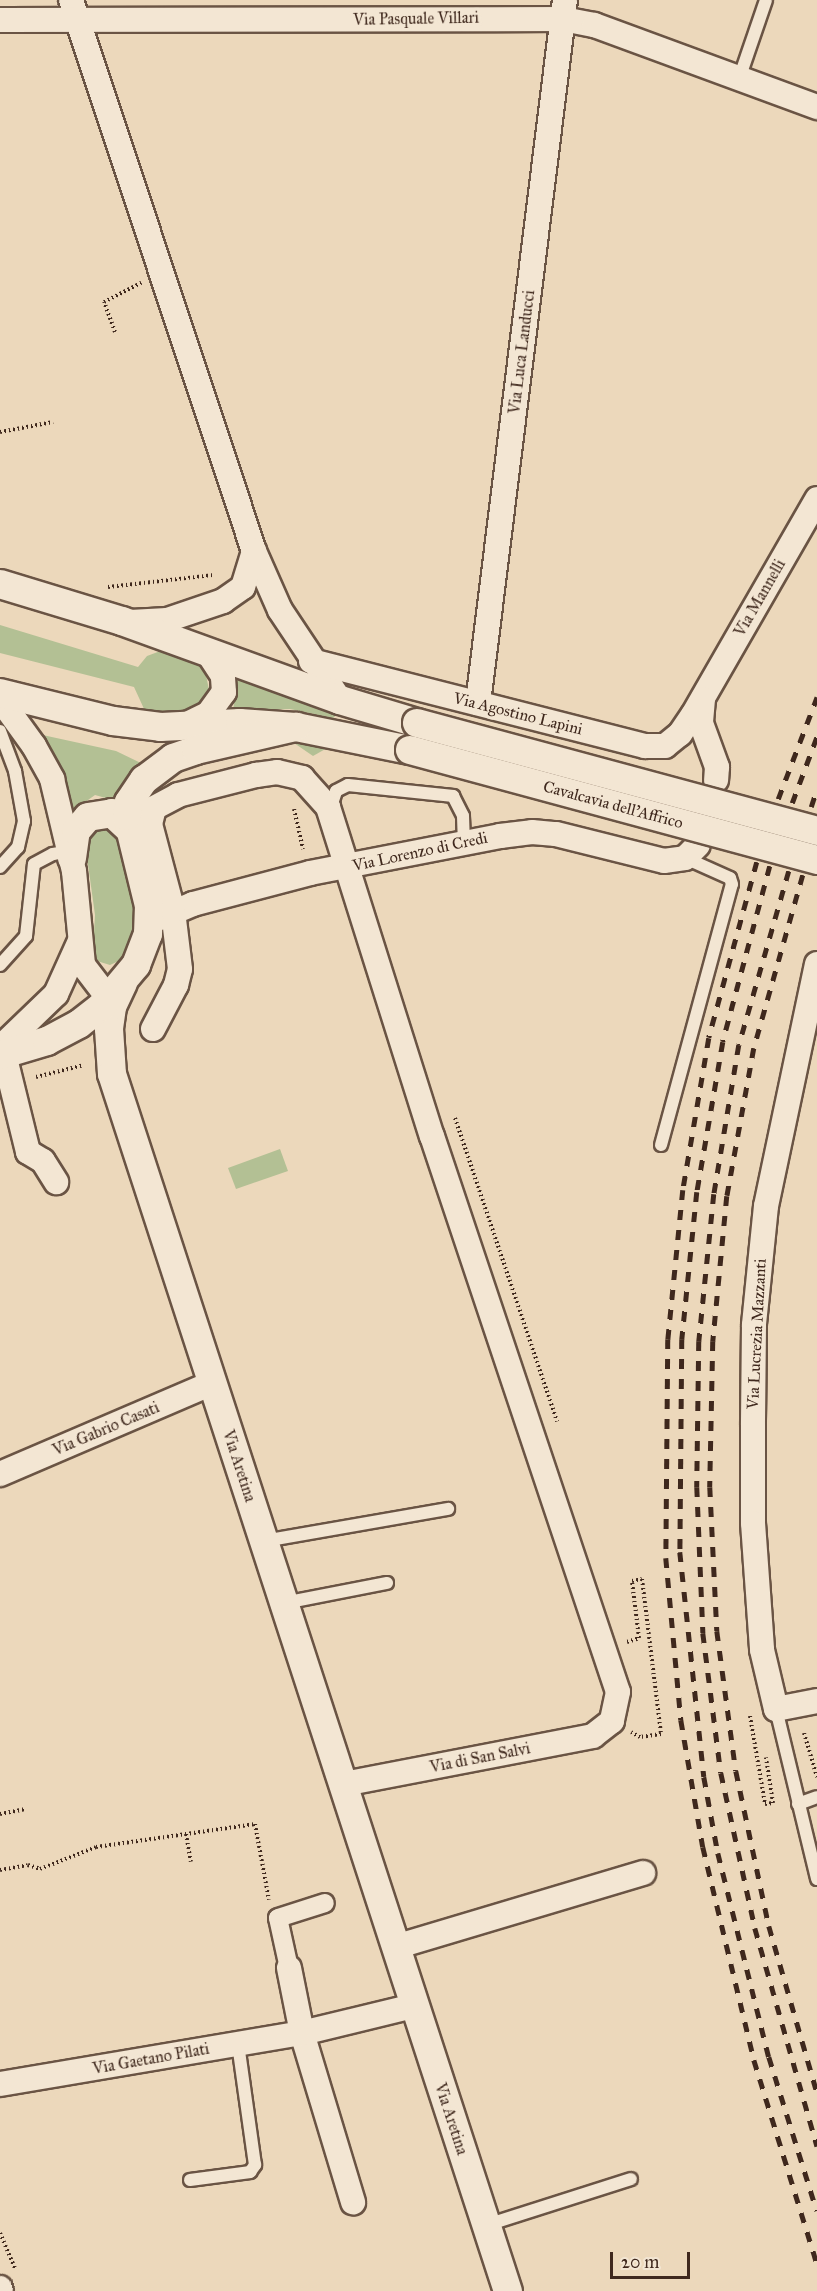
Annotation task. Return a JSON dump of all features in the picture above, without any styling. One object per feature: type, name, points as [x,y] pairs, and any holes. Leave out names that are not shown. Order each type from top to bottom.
[{"type":"street","name":"Via Pasquale Villari","points":[[0,20],[74,10],[564,10],[594,25],[817,107]]},
{"type":"street","points":[[74,10],[254,551],[280,610],[311,661],[340,700]]},
{"type":"street","name":"Via Luca Landucci","points":[[478,703],[564,10]]},
{"type":"street","name":"Via Mannelli","points":[[703,697],[817,499]]},
{"type":"street","points":[[122,621],[167,620],[223,601],[243,587],[254,551]]},
{"type":"street","points":[[0,584],[122,621],[207,651],[340,700],[413,736]]},
{"type":"street","points":[[180,727],[208,714],[224,692],[223,676],[207,651]]},
{"type":"street","name":"Via Agostino Lapini","points":[[311,661],[659,747],[680,734],[703,697]]},
{"type":"street","points":[[0,693],[113,721],[180,727],[240,723],[413,736]]},
{"type":"street","points":[[703,697],[699,711],[717,767],[716,780]]},
{"type":"street","points":[[0,699],[34,746],[52,778],[78,893],[79,943],[88,974],[116,991]]},
{"type":"street","points":[[1,1052],[60,1035],[89,1017],[116,991],[136,965],[148,934],[149,906],[128,828],[127,810],[136,790],[173,758],[254,734],[296,728]]},
{"type":"street","name":"Cavalcavia dell'Affrico","points":[[413,736],[817,831]]},
{"type":"street","name":"Cavalcavia dell'Affrico","points":[[413,736],[817,860]]},
{"type":"street","points":[[153,1029],[176,985],[180,969],[173,911],[150,824],[159,804],[207,786],[277,772],[302,778],[329,809],[346,868],[606,1649]]},
{"type":"street","points":[[71,855],[76,831],[88,817],[112,813],[128,828]]},
{"type":"street","name":"Via Lorenzo di Credi","points":[[148,934],[159,918],[173,911],[310,873],[346,868],[464,843],[547,832],[664,861],[691,851]]},
{"type":"street","points":[[1,1052],[56,994],[79,943]]},
{"type":"street","name":"Via Lucrezia Mazzanti","points":[[776,1709],[762,1650],[753,1523],[754,1325],[766,1206],[817,964]]},
{"type":"street","name":"Via Aretina","points":[[116,991],[112,1007],[110,1059],[130,1134],[508,2291]]},
{"type":"street","points":[[1,1052],[12,1083],[28,1152],[43,1161],[56,1182]]},
{"type":"street","name":"Via Gabrio Casati","points":[[0,1474],[212,1383]]},
{"type":"street","name":"Via di San Salvi","points":[[344,1784],[588,1738],[604,1730],[612,1721],[618,1698],[615,1676],[606,1649]]},
{"type":"street","points":[[776,1709],[817,1701]]},
{"type":"street","points":[[395,1947],[643,1873]]},
{"type":"street","points":[[325,1902],[278,1918],[302,2033],[353,2202]]},
{"type":"street","name":"Via Gaetano Pilati","points":[[0,2084],[302,2033],[414,2006]]},
{"type":"lane","points":[[739,79],[766,0]]},
{"type":"lane","points":[[0,731],[15,771],[24,820],[18,847],[0,867]]},
{"type":"lane","points":[[329,809],[336,791],[348,785],[453,796],[463,816],[464,843]]},
{"type":"lane","points":[[662,1145],[732,884],[730,878],[691,851]]},
{"type":"lane","points":[[0,965],[26,936],[34,864],[47,856],[71,855]]},
{"type":"lane","points":[[264,1541],[448,1509]]},
{"type":"lane","points":[[284,1603],[387,1582]]},
{"type":"lane","points":[[776,1709],[817,1879]]},
{"type":"lane","points":[[798,1804],[817,1797]]},
{"type":"lane","points":[[190,2181],[250,2172],[255,2165],[238,2044]]},
{"type":"lane","points":[[486,2225],[631,2179]]},
{"type":"path","points":[[143,276],[149,293]]},
{"type":"path","points":[[115,332],[104,302],[139,285]]},
{"type":"path","points":[[0,432],[54,422]]},
{"type":"path","points":[[100,587],[224,574]]},
{"type":"path","points":[[292,798],[304,851],[293,854]]},
{"type":"path","points":[[12,1083],[110,1059]]},
{"type":"path","points":[[606,1649],[639,1638],[632,1581],[642,1579],[661,1734],[640,1737]]},
{"type":"path","points":[[749,1709],[765,1804],[773,1803],[764,1747]]},
{"type":"path","points":[[802,1727],[817,1777]]},
{"type":"path","points":[[0,1814],[26,1809]]},
{"type":"path","points":[[0,1870],[28,1865],[40,1869],[96,1847],[255,1824],[271,1911],[278,1918]]},
{"type":"path","points":[[186,1834],[190,1862]]},
{"type":"path","points":[[0,2233],[6,2283]]},
{"type":"green space","points":[[0,625],[138,667],[147,656],[171,647],[204,665],[209,690],[205,702],[189,718],[145,711],[134,687],[0,653]]},
{"type":"green space","points":[[238,675],[341,711],[333,718],[290,709],[233,711]]},
{"type":"green space","points":[[38,734],[116,751],[145,765],[120,802],[95,795],[74,810]]},
{"type":"green space","points":[[296,738],[336,743],[313,756],[294,743]]},
{"type":"green space","points":[[105,825],[120,834],[136,895],[139,926],[123,959],[110,965],[97,961],[93,952],[95,915],[86,850],[89,838],[98,827]]},
{"type":"green space","points":[[280,1149],[288,1171],[236,1189],[228,1168]]},
{"type":"railway","points":[[778,799],[817,697]]},
{"type":"railway","points":[[792,803],[817,736]]},
{"type":"railway","points":[[811,807],[817,789]]},
{"type":"railway","points":[[757,862],[709,1038],[683,1190],[668,1339],[666,1558],[681,1720],[703,1847],[754,2060],[817,2263]]},
{"type":"railway","points":[[770,866],[723,1042],[697,1192],[682,1339],[680,1552],[704,1777],[718,1853],[769,2057],[817,2211]]},
{"type":"railway","points":[[789,871],[739,1045],[714,1194],[699,1341],[697,1487],[703,1633],[721,1773],[755,1928],[817,2146]]},
{"type":"railway","points":[[803,875],[754,1048],[727,1196],[713,1341],[710,1487],[717,1631],[736,1771],[769,1926],[817,2092]]}]
